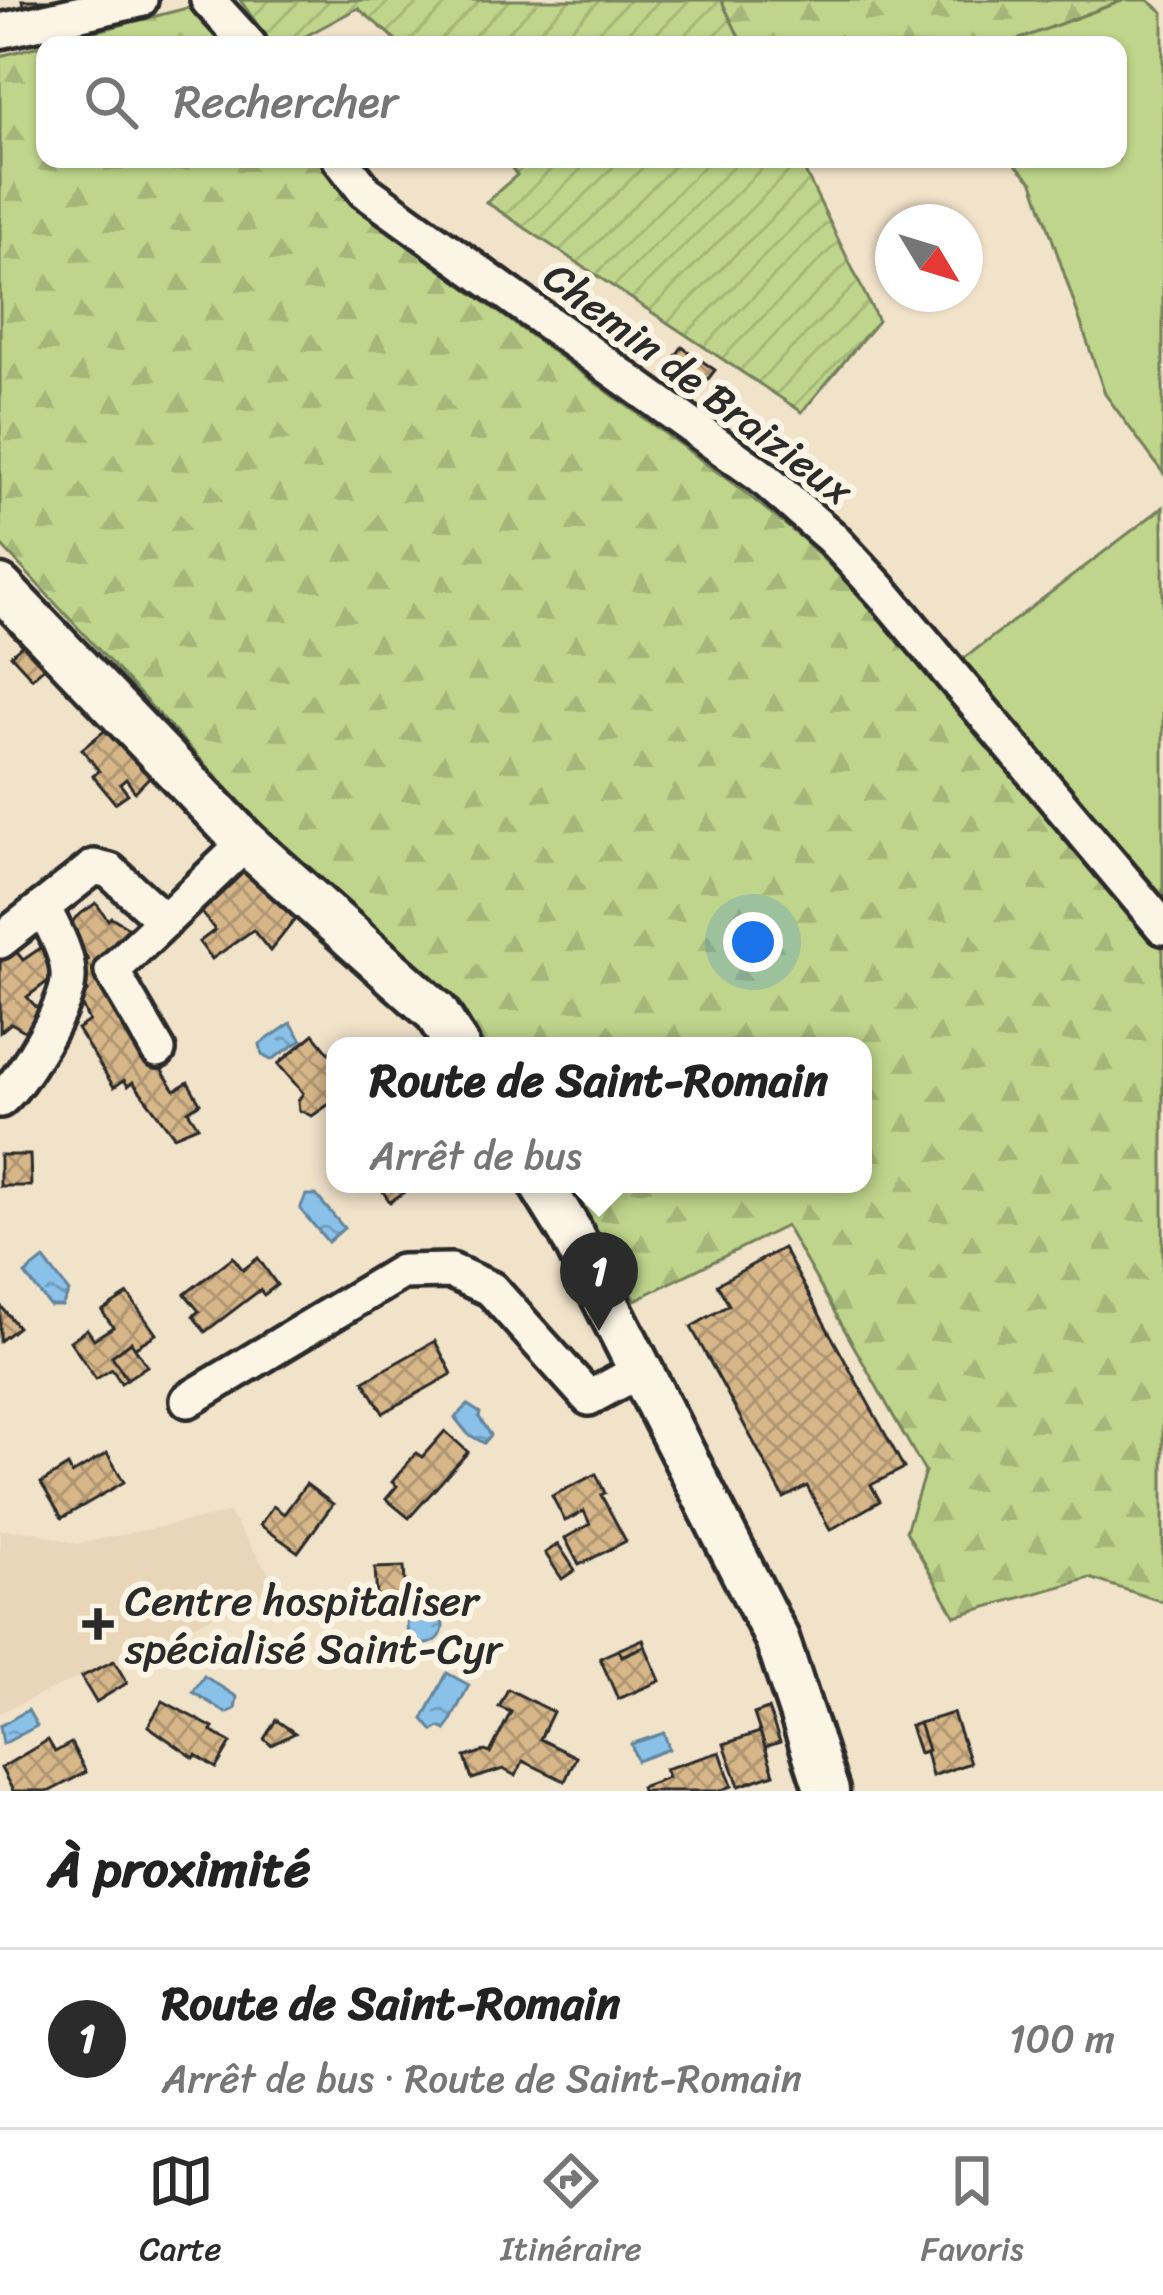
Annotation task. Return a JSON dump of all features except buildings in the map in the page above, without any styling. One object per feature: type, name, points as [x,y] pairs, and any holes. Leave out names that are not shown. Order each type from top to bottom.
[{"type":"main road","points":[[0,587],[246,843],[436,1012],[451,1037]]},
{"type":"main road","points":[[547,1193],[777,1639],[827,1791]]},
{"type":"street","points":[[0,31],[140,0]]},
{"type":"street","points":[[208,0],[241,36]]},
{"type":"street","name":"Chemin de Braizieux","points":[[347,168],[365,191],[761,476],[831,537],[1163,927]]},
{"type":"street","points":[[158,1050],[112,971],[246,843]]},
{"type":"street","points":[[0,940],[94,867],[110,872],[166,921]]},
{"type":"street","points":[[0,1100],[27,1070],[68,985],[63,948],[43,907]]},
{"type":"street","points":[[188,1400],[401,1272],[451,1270],[490,1289],[589,1398],[640,1370]]},
{"type":"shaded area","name":"Centre hospitaliser spécialisé Saint-Cyr","points":[[229,1513],[278,1587],[0,1713],[0,1530],[31,1531],[77,1544]]},
{"type":"green space","points":[[240,0],[721,0],[739,36],[391,36],[358,8],[306,36],[266,36]]},
{"type":"green space","points":[[721,0],[1124,0],[1027,36],[739,36]]},
{"type":"green space","points":[[1124,0],[1148,0],[1163,12],[1163,473],[1105,394],[1033,182],[1019,168],[1127,168],[1127,36],[1027,36]]},
{"type":"green space","points":[[195,6],[220,36],[78,36]]},
{"type":"green space","points":[[36,47],[36,168],[327,168],[363,213],[803,539],[869,605],[1163,949],[1163,1602],[1090,1578],[955,1616],[906,1531],[925,1472],[786,1226],[635,1300],[571,1193],[872,1193],[872,1037],[480,1037],[458,1000],[258,821],[0,544],[0,56]]},
{"type":"green space","points":[[512,168],[803,168],[878,321],[802,412],[486,202],[517,175]]},
{"type":"green space","points":[[1163,507],[1163,903],[962,660]]},
{"type":"water","points":[[291,1023],[302,1040],[271,1060],[262,1055],[260,1044]]},
{"type":"water","points":[[306,1195],[316,1195],[344,1228],[328,1242],[300,1209]]},
{"type":"water","points":[[44,1259],[69,1292],[62,1306],[50,1306],[25,1274]]},
{"type":"water","points":[[468,1405],[480,1413],[491,1435],[484,1443],[468,1434],[455,1418]]},
{"type":"water","points":[[425,1608],[438,1613],[443,1626],[438,1639],[425,1644],[412,1639],[407,1626],[412,1613]]},
{"type":"water","points":[[447,1673],[469,1685],[446,1730],[433,1731],[423,1719]]},
{"type":"water","points":[[204,1676],[237,1697],[235,1709],[226,1713],[193,1692]]},
{"type":"water","points":[[28,1710],[37,1726],[3,1744],[0,1726]]},
{"type":"water","points":[[664,1733],[669,1749],[637,1761],[631,1744]]},
{"type":"place","name":"Route de Saint-Romain","points":[[599,1331]]},
{"type":"place","name":"Centre hospitaliser spécialisé Saint-Cyr","points":[[98,1624]]}]
